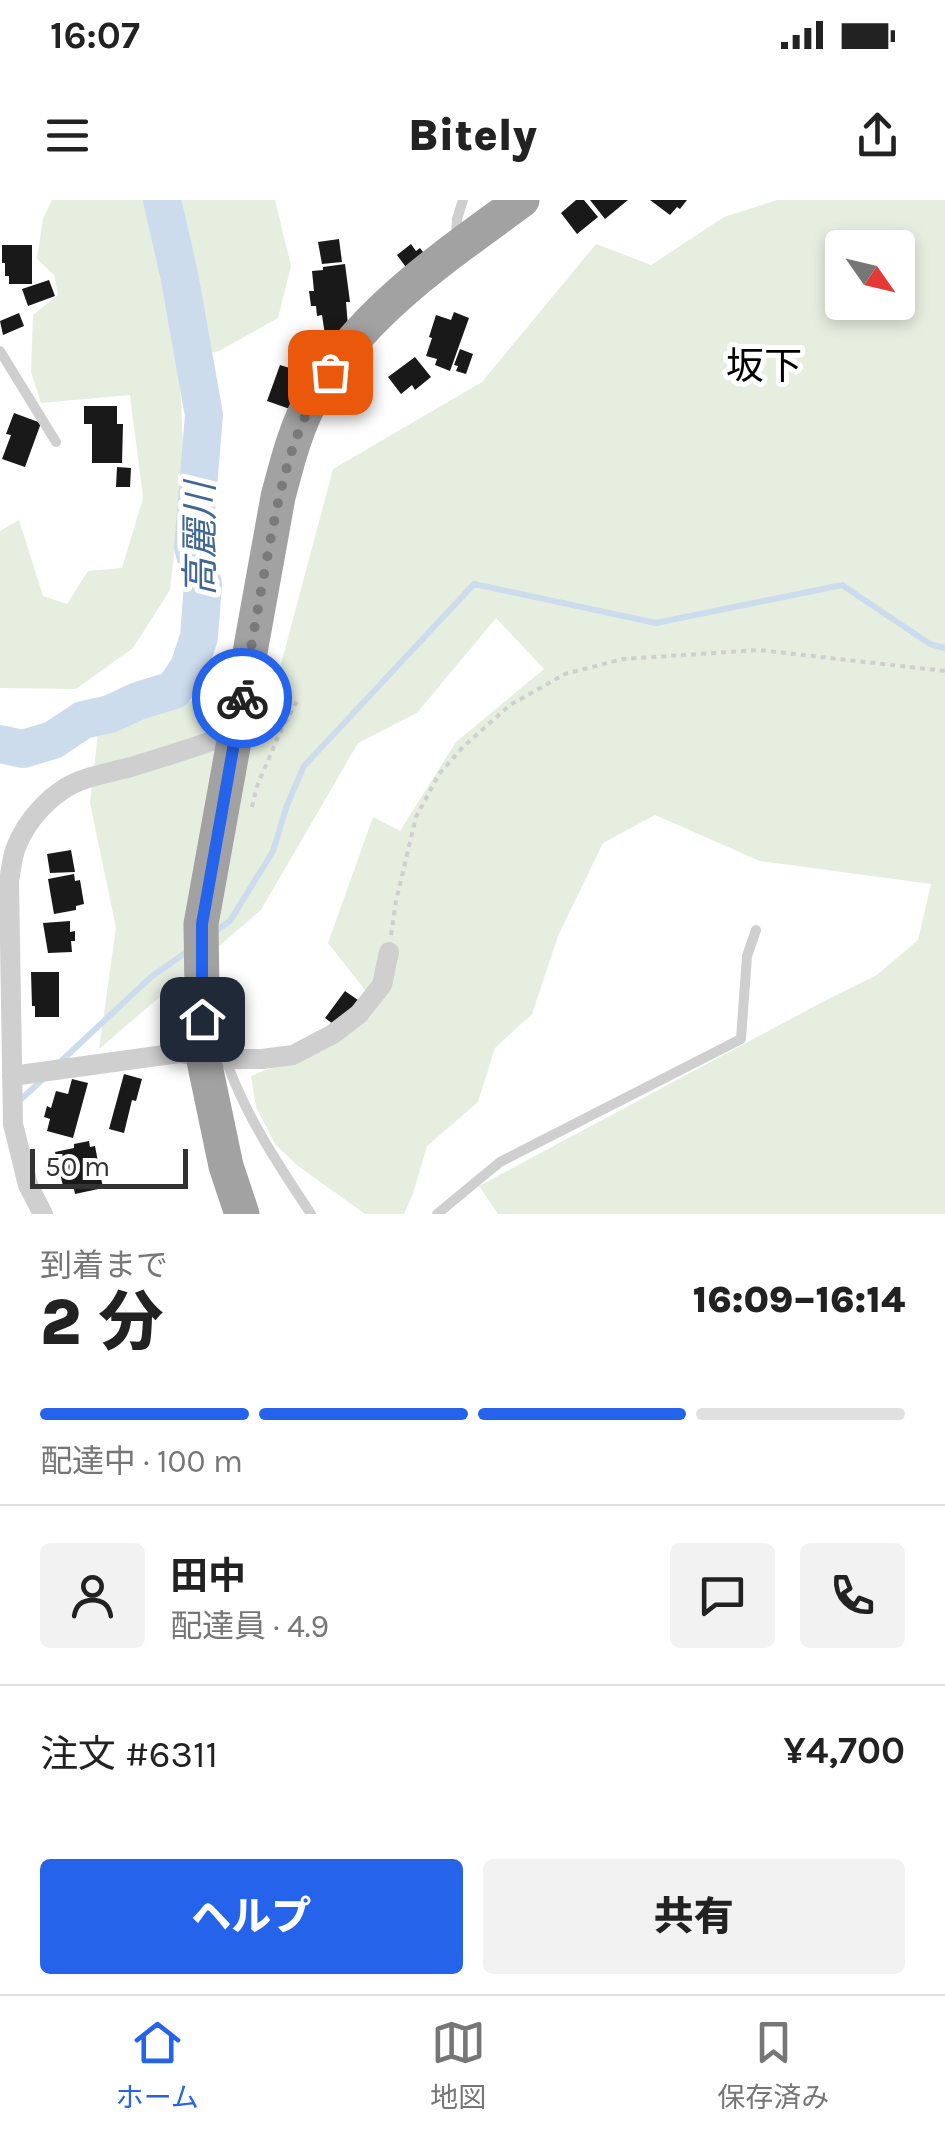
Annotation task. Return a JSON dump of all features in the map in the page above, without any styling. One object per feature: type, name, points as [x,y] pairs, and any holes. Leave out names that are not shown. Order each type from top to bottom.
[{"type":"highway","points":[[242,1214],[226,1166],[201,962],[202,924],[278,497],[289,455],[313,396],[346,348],[375,316],[455,249],[522,200]]},
{"type":"street","points":[[43,1214],[28,1185],[20,1156],[6,1077],[9,880],[14,851],[25,828],[52,797],[83,779],[191,750],[236,732]]},
{"type":"street","points":[[6,1077],[179,1053],[262,1059],[293,1056],[359,1014],[382,985],[389,952]]},
{"type":"lane","points":[[455,249],[463,200]]},
{"type":"lane","points":[[0,351],[56,442]]},
{"type":"lane","points":[[438,1214],[500,1162],[740,1039],[747,956],[756,930]]},
{"type":"lane","points":[[214,1057],[311,1214]]},
{"type":"path","points":[[389,952],[416,817],[439,774],[462,747],[510,705],[565,674],[623,659],[759,650],[945,672]]},
{"type":"path","points":[[222,805],[253,808],[257,786],[299,698]]},
{"type":"shaded area","points":[[52,200],[275,200],[291,266],[278,318],[219,351],[179,359],[184,467],[170,590],[133,648],[76,689],[0,688],[0,531],[19,520],[43,596],[67,604],[88,571],[122,568],[143,498],[130,395],[41,403],[31,372],[33,315],[58,295],[54,275],[37,259],[43,219]]},
{"type":"shaded area","points":[[777,200],[945,200],[945,1214],[498,1214],[479,1186],[877,975],[918,940],[931,884],[760,861],[655,815],[603,843],[558,936],[532,1014],[495,1048],[478,1102],[427,1146],[404,1214],[365,1214],[298,1166],[275,1144],[256,1107],[251,1076],[332,1044],[369,995],[328,943],[373,817],[400,831],[456,742],[544,669],[496,618],[417,713],[358,743],[261,910],[99,1049],[116,928],[90,803],[98,732],[207,696],[277,679],[333,469],[482,382],[596,244],[651,265],[724,217]]},
{"type":"building","points":[[576,200],[584,200],[598,217],[577,234],[561,213]]},
{"type":"building","points":[[590,200],[628,200],[605,219]]},
{"type":"building","points":[[650,200],[687,200],[670,215]]},
{"type":"building","points":[[339,239],[342,262],[322,264],[318,242]]},
{"type":"building","points":[[411,244],[426,256],[408,270],[397,255]]},
{"type":"building","points":[[2,245],[32,245],[32,284],[9,284],[2,263]]},
{"type":"building","points":[[345,264],[350,302],[346,302],[348,326],[342,332],[325,335],[322,315],[317,316],[316,306],[311,306],[312,271]]},
{"type":"building","points":[[49,280],[55,296],[28,306],[22,289]]},
{"type":"building","points":[[454,312],[469,318],[450,371],[435,365],[437,359],[426,356],[436,315],[451,320]]},
{"type":"building","points":[[19,313],[24,326],[3,335],[0,321]]},
{"type":"building","points":[[460,349],[473,354],[466,374],[456,371],[458,366],[454,365]]},
{"type":"building","points":[[415,357],[431,377],[415,390],[412,385],[401,394],[388,377]]},
{"type":"building","points":[[280,365],[296,370],[294,375],[302,377],[290,409],[267,401]]},
{"type":"building","points":[[84,406],[117,406],[117,424],[123,424],[122,463],[92,463],[92,424],[84,424]]},
{"type":"building","points":[[14,413],[41,423],[25,467],[2,459]]},
{"type":"building","points":[[117,467],[131,468],[130,487],[116,487]]},
{"type":"building","points":[[71,850],[75,872],[50,873],[47,854]]},
{"type":"building","points":[[74,874],[75,881],[80,880],[84,904],[76,906],[76,910],[54,914],[48,879]]},
{"type":"building","points":[[70,921],[70,932],[75,931],[72,952],[48,953],[43,923]]},
{"type":"building","points":[[31,972],[59,972],[59,1017],[35,1017]]},
{"type":"building","points":[[345,991],[358,1000],[337,1027],[325,1018]]},
{"type":"building","points":[[124,1074],[142,1079],[124,1133],[109,1129]]},
{"type":"building","points":[[72,1079],[88,1083],[73,1138],[47,1131],[50,1119],[44,1117],[56,1091],[68,1094]]},
{"type":"building","points":[[89,1141],[90,1147],[95,1146],[103,1188],[75,1194],[73,1184],[63,1186],[55,1152]]},
{"type":"waterway","name":"高麗川","points":[[0,744],[23,749],[53,740],[83,720],[174,690],[189,667],[199,637],[203,584],[193,547],[204,415],[162,200]]},
{"type":"waterway","points":[[214,932],[230,921],[273,851],[304,766],[474,584],[656,623],[842,585],[930,644],[945,648]]},
{"type":"waterway","points":[[58,1064],[151,977],[188,951]]},
{"type":"waterway","points":[[18,1102],[42,1080]]},
{"type":"way so far","points":[[242,698],[289,455],[313,396],[330,372]]},
{"type":"district","name":"坂下","points":[[764,366]]},
{"type":"route","points":[[202,1019],[205,898],[242,698]]}]
